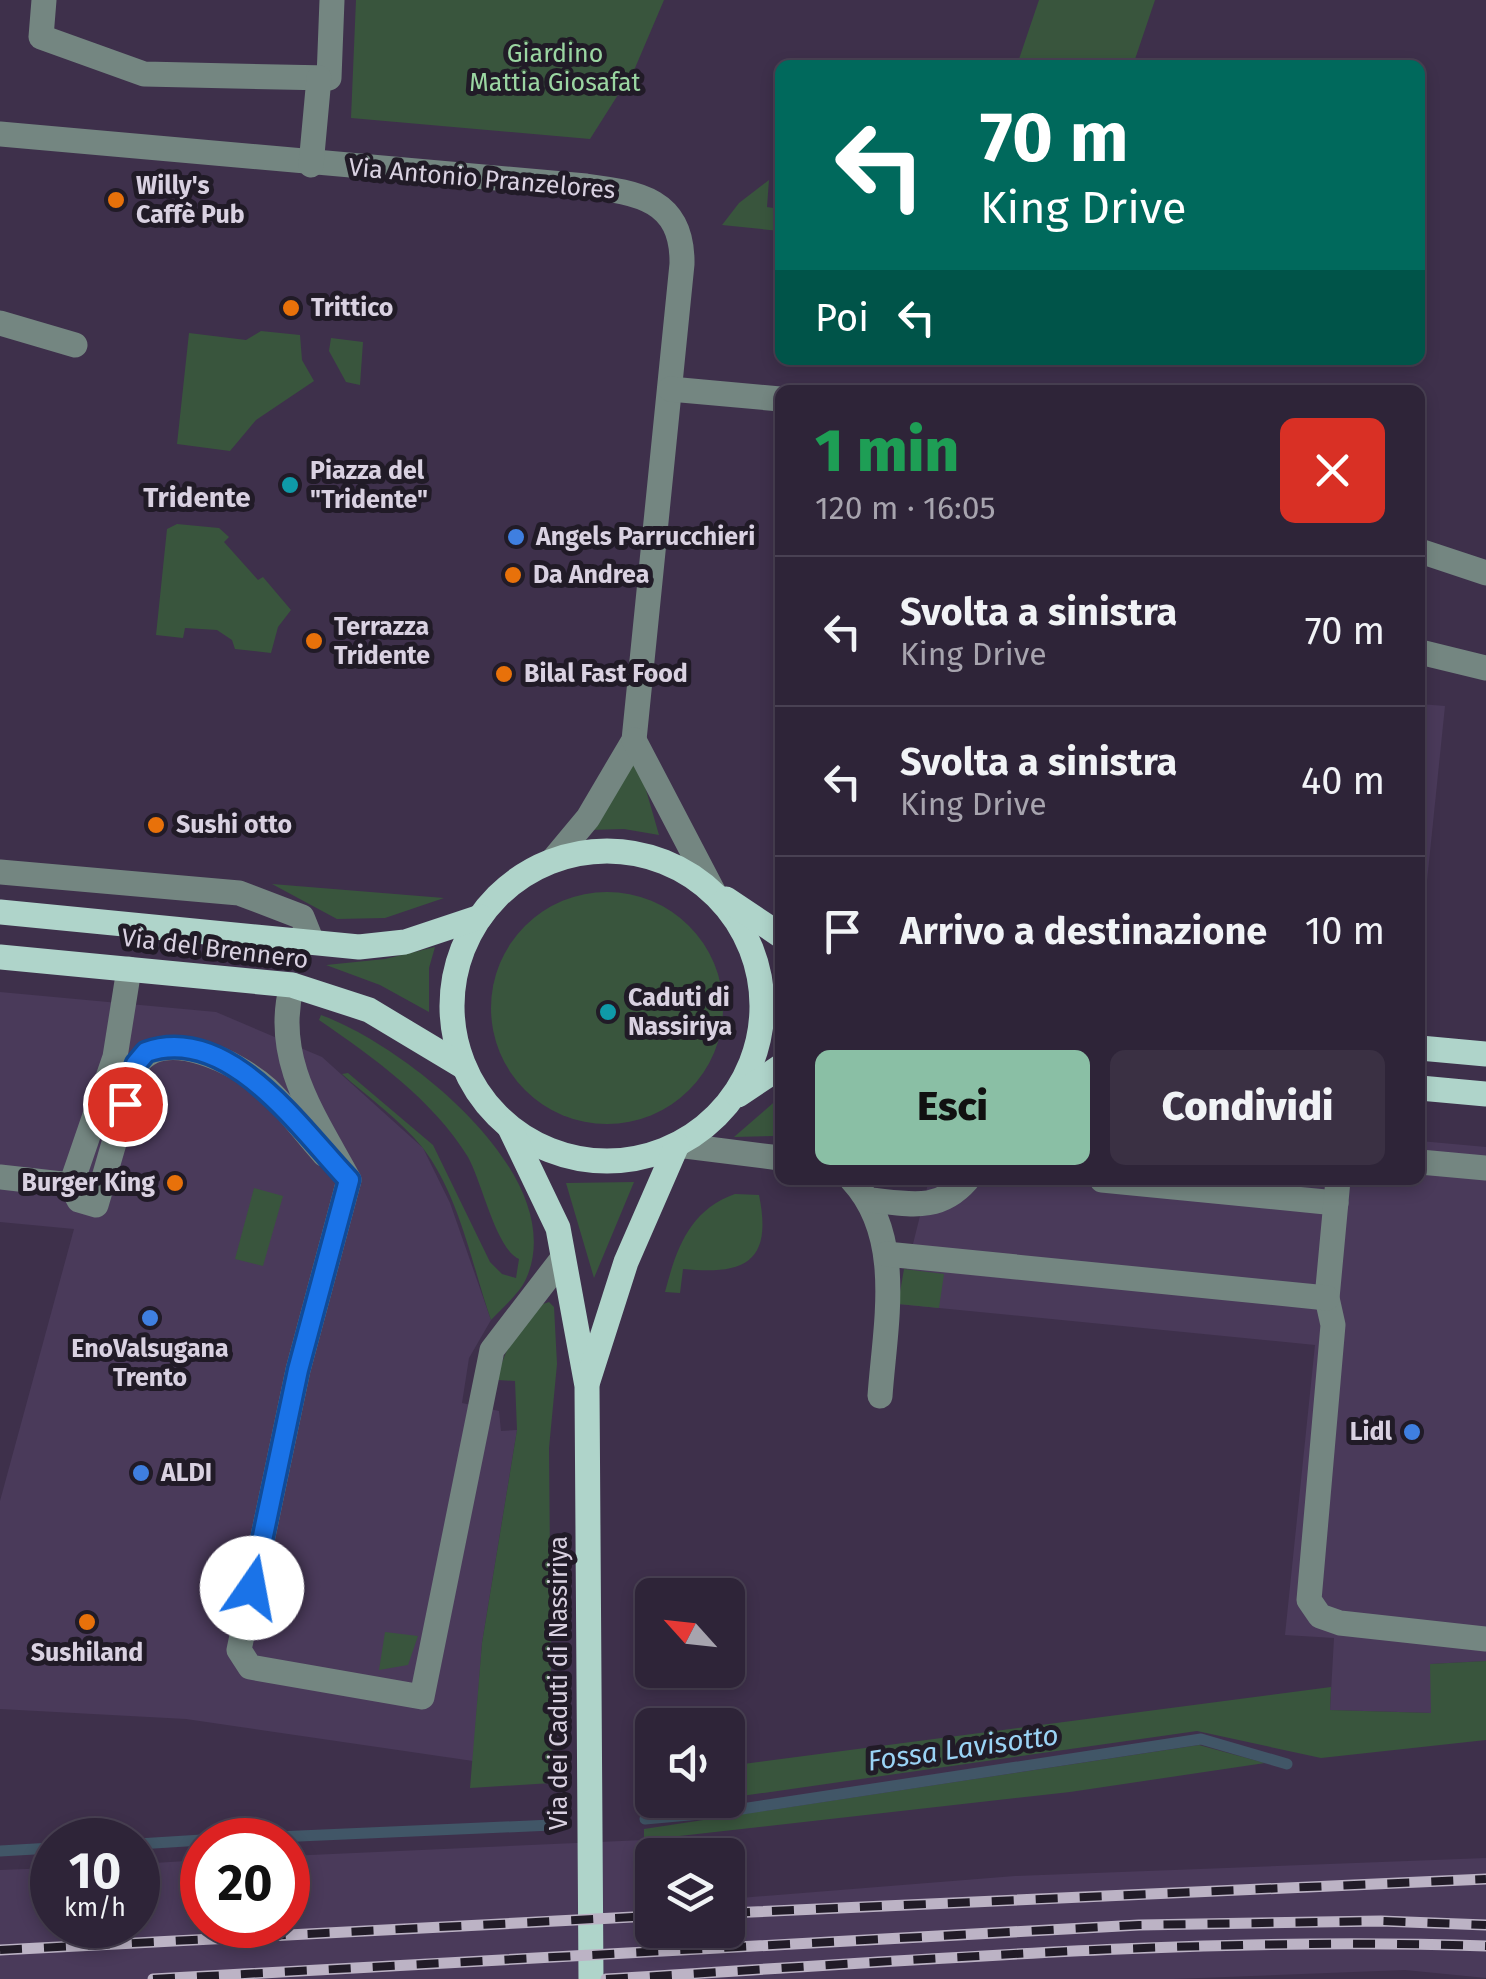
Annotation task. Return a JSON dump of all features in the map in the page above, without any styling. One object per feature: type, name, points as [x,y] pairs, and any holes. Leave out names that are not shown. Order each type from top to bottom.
[{"type":"main road","points":[[713,892],[740,925],[756,962],[762,998],[761,1026],[751,1065],[730,1100],[711,1121],[677,1145],[619,1161],[582,1160],[544,1148],[510,1128],[482,1099],[464,1067],[453,1026],[452,988],[462,951],[480,917],[512,883],[553,860],[588,851],[624,851],[673,865],[775,932]]},
{"type":"main road","name":"Via del Brennero","points":[[0,912],[359,946],[405,942],[480,917]]},
{"type":"main road","name":"Via del Brennero","points":[[0,957],[292,985],[369,1010],[464,1067]]},
{"type":"main road","points":[[1425,1048],[1486,1054]]},
{"type":"main road","points":[[730,1100],[775,1070]]},
{"type":"main road","points":[[1425,1088],[1482,1093]]},
{"type":"main road","name":"Via dei Caduti di Nassiriya","points":[[510,1128],[558,1228],[586,1386],[592,1979]]},
{"type":"main road","name":"Via dei Caduti di Nassiriya","points":[[586,1386],[626,1262],[677,1145]]},
{"type":"street","points":[[44,0],[41,37],[144,74],[319,78],[329,78],[332,0]]},
{"type":"street","points":[[311,164],[319,78]]},
{"type":"street","name":"Via Antonio Pranzelores","points":[[1,140],[586,186],[646,197],[666,213],[682,247],[634,740],[588,818],[553,860]]},
{"type":"street","points":[[0,323],[75,345]]},
{"type":"street","points":[[670,389],[775,399]]},
{"type":"street","points":[[1425,553],[1486,573]]},
{"type":"street","points":[[1425,653],[1486,668]]},
{"type":"street","points":[[634,740],[713,892]]},
{"type":"street","name":"Via del Brennero","points":[[0,872],[239,893],[302,918],[312,942]]},
{"type":"street","points":[[130,969],[114,1057],[72,1185],[79,1200],[96,1205],[136,1064],[146,1052],[158,1047],[190,1050],[243,1070],[268,1090],[349,1180]]},
{"type":"street","points":[[292,985],[283,1018],[285,1041],[309,1106],[349,1180],[298,1370],[238,1650],[250,1668],[422,1696],[492,1350],[562,1259]]},
{"type":"street","points":[[677,1145],[775,1157]]},
{"type":"street","points":[[1425,1162],[1486,1168]]},
{"type":"street","points":[[0,1177],[72,1185]]},
{"type":"street","points":[[856,1185],[870,1200],[886,1254],[880,1396]]},
{"type":"street","points":[[870,1200],[932,1206],[952,1196],[962,1185]]},
{"type":"street","points":[[1209,1185],[1337,1191],[1327,1298],[1333,1326],[1309,1600],[1320,1616],[1340,1622],[1486,1639]]},
{"type":"street","points":[[886,1254],[1327,1298]]},
{"type":"shaded area","points":[[1425,704],[1445,706],[1425,900]]},
{"type":"shaded area","points":[[0,992],[216,1012],[322,1057],[423,1148],[450,1203],[491,1320],[469,1358],[462,1403],[499,1411],[501,1431],[517,1430],[482,1643],[473,1761],[186,1719],[0,1709],[0,1501],[74,1229],[0,1222]]},
{"type":"shaded area","points":[[1425,1141],[1486,1147],[1486,1661],[1431,1664],[1432,1713],[1330,1710],[1334,1638],[1285,1635],[1315,1345],[898,1304],[928,1185],[1425,1185]]},
{"type":"shaded area","points":[[635,1840],[635,1948],[745,1948],[745,1898],[1015,1876],[1486,1858],[1486,1978],[1405,1970],[1174,1979],[0,1979],[0,1870],[30,1869],[30,1948],[160,1948],[160,1863],[180,1861],[180,1948],[310,1948],[310,1855]]},
{"type":"green space","name":"Giardino Mattia Giosafat","points":[[356,0],[664,0],[635,68],[590,139],[351,118]]},
{"type":"green space","points":[[1039,0],[1155,0],[1135,60],[1019,60]]},
{"type":"green space","points":[[769,180],[767,207],[775,208],[775,230],[722,225],[739,203]]},
{"type":"green space","points":[[261,331],[300,335],[302,360],[314,381],[256,420],[230,451],[177,444],[189,333],[246,340]]},
{"type":"green space","points":[[331,338],[363,342],[360,385],[346,382],[329,351]]},
{"type":"green space","points":[[177,524],[219,528],[229,537],[224,542],[258,580],[263,577],[291,610],[278,627],[271,653],[235,649],[232,640],[217,630],[185,628],[183,638],[156,635],[167,529]]},
{"type":"green space","points":[[634,748],[659,835],[624,829],[588,830]]},
{"type":"green space","points":[[272,884],[444,898],[385,918],[337,919]]},
{"type":"green space","points":[[607,892],[651,901],[672,911],[689,926],[704,943],[714,964],[723,1008],[714,1052],[704,1073],[689,1090],[672,1105],[651,1115],[607,1124],[563,1115],[542,1105],[525,1090],[510,1073],[500,1052],[491,1008],[500,964],[510,943],[525,926],[542,911],[563,901]]},
{"type":"green space","points":[[435,947],[429,968],[429,1012],[380,985],[326,965],[385,959]]},
{"type":"green space","points":[[321,1015],[395,1054],[472,1120],[503,1158],[525,1199],[534,1239],[526,1279],[491,1320],[455,1208],[435,1166],[404,1127],[342,1074],[348,1073],[433,1145],[490,1262],[502,1274],[516,1278],[519,1259],[496,1229],[468,1157],[420,1098],[319,1020]]},
{"type":"green space","points":[[775,1101],[775,1136],[734,1137]]},
{"type":"green space","points":[[634,1182],[594,1278],[566,1183]]},
{"type":"green space","points":[[254,1188],[283,1196],[263,1266],[235,1259]]},
{"type":"green space","points":[[735,1194],[759,1195],[762,1236],[757,1250],[749,1260],[723,1270],[683,1269],[680,1293],[665,1292],[687,1233],[706,1210]]},
{"type":"green space","points":[[904,1269],[944,1274],[939,1308],[898,1304]]},
{"type":"green space","points":[[549,1302],[554,1307],[557,1364],[549,1448],[552,1783],[470,1788],[482,1643],[517,1430],[515,1381],[498,1380],[514,1339]]},
{"type":"green space","points":[[385,1632],[418,1636],[408,1665],[379,1670]]},
{"type":"green space","points":[[1486,1661],[1486,1740],[1321,1758],[1197,1731],[745,1796],[745,1764],[1331,1687],[1330,1710],[1431,1713],[1430,1664]]},
{"type":"green space","points":[[1199,1745],[1265,1763],[1070,1792],[644,1838],[644,1829],[717,1818],[745,1818],[745,1814]]},
{"type":"waterway","name":"Fossa Lavisotto","points":[[645,1819],[722,1812],[1201,1739],[1287,1764]]},
{"type":"waterway","name":"Fossa Lavisotto","points":[[310,1836],[552,1825]]},
{"type":"waterway","name":"Fossa Lavisotto","points":[[160,1843],[180,1841]]},
{"type":"waterway","name":"Fossa Lavisotto","points":[[0,1851],[30,1849]]},
{"type":"railway","points":[[745,1912],[1486,1879]]},
{"type":"railway","points":[[0,1950],[635,1917]]},
{"type":"railway","points":[[153,1979],[1139,1925],[1381,1921],[1486,1925]]},
{"type":"railway","points":[[606,1979],[1156,1948],[1486,1946]]},
{"type":"place","name":"Willy's Caffè Pub","points":[[116,200]]},
{"type":"place","name":"Trittico","points":[[291,308]]},
{"type":"place","name":"Piazza del \"Tridente\"","points":[[290,485]]},
{"type":"place","name":"Angels Parrucchieri","points":[[516,537]]},
{"type":"place","name":"Da Andrea","points":[[513,575]]},
{"type":"place","name":"Terrazza Tridente","points":[[314,641]]},
{"type":"place","name":"Bilal Fast Food","points":[[504,674]]},
{"type":"place","name":"Sushi otto","points":[[156,825]]},
{"type":"place","name":"Caduti di Nassiriya","points":[[608,1012]]},
{"type":"place","name":"Burger King","points":[[175,1183]]},
{"type":"place","name":"EnoValsugana Trento","points":[[150,1318]]},
{"type":"place","name":"Lidl","points":[[1412,1432]]},
{"type":"place","name":"ALDI","points":[[141,1473]]},
{"type":"place","name":"Sushiland","points":[[87,1622]]},
{"type":"district","name":"Tridente","points":[[197,497]]},
{"type":"route","points":[[125,1104],[136,1064],[146,1052],[158,1047],[190,1050],[243,1070],[268,1090],[349,1180],[298,1370],[252,1588]]}]
